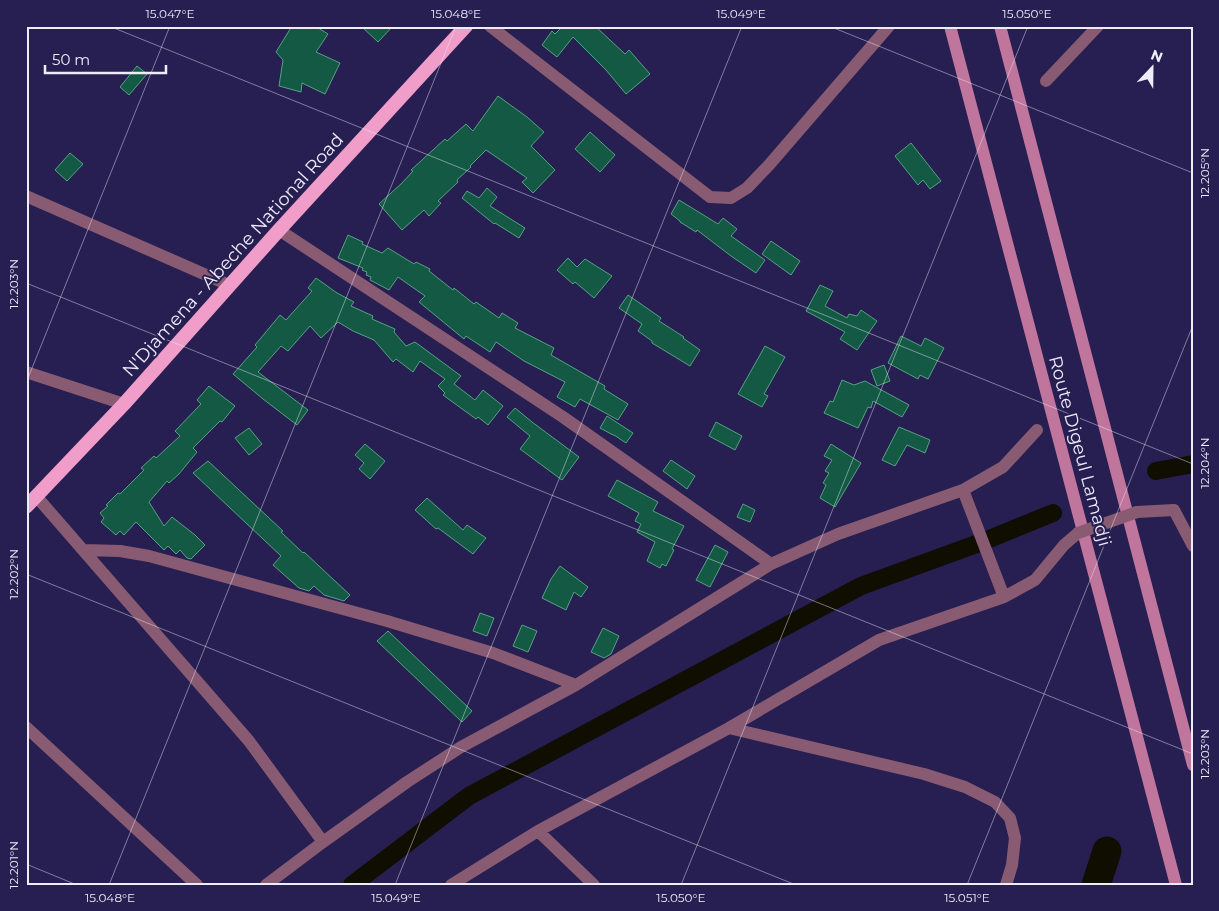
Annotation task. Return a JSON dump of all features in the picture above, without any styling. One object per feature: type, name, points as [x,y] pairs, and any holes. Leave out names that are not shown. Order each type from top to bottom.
[{"type":"highway","name":"N'Djamena - Abeche National Road","points":[[26,507],[124,404],[279,230],[466,26]]},
{"type":"main road","name":"Route Digeul Lamadji","points":[[950,26],[1176,885]]},
{"type":"main road","name":"Route Digeul Lamadji","points":[[1000,26],[1193,765]]},
{"type":"street","points":[[490,26],[710,197],[731,198],[747,188],[769,165],[889,26]]},
{"type":"street","points":[[1046,82],[1098,26]]},
{"type":"street","points":[[26,196],[230,285]]},
{"type":"street","points":[[279,230],[563,417],[771,564]]},
{"type":"street","points":[[26,372],[124,404]]},
{"type":"street","points":[[266,885],[407,782],[461,747],[576,685],[771,564],[838,534],[962,490],[1003,467],[1037,430]]},
{"type":"street","points":[[962,490],[1004,597]]},
{"type":"street","points":[[36,496],[249,741],[323,842]]},
{"type":"street","points":[[451,885],[538,831],[729,728],[879,640],[1004,597],[1035,580],[1064,545],[1078,534],[1138,512],[1174,510],[1193,546]]},
{"type":"street","points":[[83,550],[120,551],[149,556],[206,571],[387,621],[492,653],[576,685]]},
{"type":"street","points":[[26,727],[197,885]]},
{"type":"street","points":[[729,728],[924,774],[965,787],[995,802],[1010,818],[1015,838],[1012,866],[1006,885]]},
{"type":"street","points":[[538,831],[594,885]]},
{"type":"building","points":[[292,26],[315,26],[328,34],[316,52],[340,63],[325,94],[302,83],[301,92],[279,86],[283,60],[276,52]]},
{"type":"building","points":[[361,26],[393,26],[378,42]]},
{"type":"building","points":[[561,26],[595,26],[625,54],[629,50],[650,74],[626,94],[606,70],[573,37],[557,57],[542,45],[552,31],[555,34]]},
{"type":"building","points":[[137,66],[147,74],[129,95],[120,87]]},
{"type":"building","points":[[498,96],[544,132],[531,146],[555,170],[533,193],[522,182],[527,178],[486,150],[457,180],[458,182],[438,201],[441,203],[429,216],[424,210],[402,230],[379,204],[402,183],[413,171],[411,170],[445,139],[447,141],[466,124],[473,131]]},
{"type":"building","points":[[590,132],[615,155],[600,172],[575,149]]},
{"type":"building","points":[[911,143],[941,181],[930,189],[923,180],[918,185],[895,156]]},
{"type":"building","points":[[70,153],[83,164],[67,181],[55,170]]},
{"type":"building","points":[[487,188],[497,197],[490,206],[525,228],[519,238],[494,224],[462,198],[467,191],[479,198]]},
{"type":"building","points":[[679,200],[718,224],[723,218],[737,229],[731,236],[765,260],[756,273],[697,230],[696,232],[671,214]]},
{"type":"building","points":[[348,235],[382,253],[388,248],[414,264],[416,262],[430,269],[429,271],[474,304],[476,302],[499,318],[502,313],[518,323],[515,328],[554,348],[551,355],[605,386],[604,389],[628,404],[618,420],[580,399],[575,407],[557,397],[565,382],[524,361],[496,342],[490,352],[466,336],[464,339],[419,302],[425,296],[398,277],[389,290],[370,280],[371,277],[366,275],[367,272],[362,270],[363,268],[338,258]]},
{"type":"building","points":[[771,241],[800,261],[791,275],[762,254]]},
{"type":"building","points":[[568,258],[577,267],[585,259],[612,276],[594,298],[575,282],[573,284],[557,270]]},
{"type":"building","points":[[316,278],[354,302],[351,306],[373,316],[372,319],[395,329],[394,332],[406,346],[415,342],[461,376],[454,384],[475,400],[483,390],[503,406],[488,425],[478,417],[476,419],[443,395],[445,393],[438,386],[445,379],[420,361],[413,372],[396,359],[393,362],[374,340],[338,322],[321,338],[310,326],[288,351],[281,346],[258,372],[308,410],[297,425],[233,374],[257,347],[255,345],[280,315],[286,320],[312,291],[308,288]]},
{"type":"building","points":[[820,285],[833,291],[825,306],[847,318],[849,314],[857,316],[861,310],[877,321],[857,350],[840,339],[845,332],[806,311]]},
{"type":"building","points":[[628,295],[661,318],[659,321],[700,350],[690,366],[652,343],[652,341],[638,331],[642,324],[619,308]]},
{"type":"building","points":[[901,336],[921,346],[925,338],[944,348],[928,379],[920,375],[918,379],[888,363]]},
{"type":"building","points":[[765,346],[785,357],[764,394],[768,396],[762,407],[738,394]]},
{"type":"building","points":[[884,365],[890,381],[877,386],[871,370]]},
{"type":"building","points":[[842,380],[854,385],[865,381],[909,405],[902,417],[873,401],[871,408],[868,407],[858,428],[824,413],[830,401],[833,402]]},
{"type":"building","points":[[209,386],[235,406],[222,422],[220,421],[193,448],[197,452],[179,474],[169,483],[167,481],[149,502],[164,526],[172,517],[205,545],[191,559],[187,558],[180,550],[176,554],[168,546],[164,550],[136,522],[124,535],[120,531],[116,535],[101,522],[104,518],[100,513],[118,493],[120,494],[144,470],[141,468],[154,456],[156,458],[180,436],[175,431],[201,404],[197,400]]},
{"type":"building","points":[[515,408],[579,457],[562,480],[520,449],[530,436],[507,417]]},
{"type":"building","points":[[607,416],[633,433],[626,443],[600,428]]},
{"type":"building","points":[[716,422],[742,436],[735,450],[709,436]]},
{"type":"building","points":[[899,427],[930,440],[925,453],[907,445],[895,466],[882,460]]},
{"type":"building","points":[[249,428],[262,444],[249,455],[235,438]]},
{"type":"building","points":[[365,444],[385,461],[370,479],[359,469],[364,463],[355,455]]},
{"type":"building","points":[[831,444],[861,463],[835,507],[820,498],[826,485],[823,483],[829,473],[825,471],[832,460],[824,456]]},
{"type":"building","points":[[671,460],[695,476],[687,489],[663,471]]},
{"type":"building","points":[[208,461],[283,531],[281,532],[303,553],[350,595],[344,601],[324,595],[314,586],[309,591],[299,588],[273,565],[281,556],[193,473]]},
{"type":"building","points":[[617,480],[658,502],[653,511],[684,526],[672,549],[674,550],[666,566],[662,564],[660,568],[647,561],[655,542],[637,532],[641,524],[635,521],[639,513],[608,496]]},
{"type":"building","points":[[427,498],[463,530],[467,525],[486,538],[473,554],[438,528],[436,529],[415,510]]},
{"type":"building","points":[[743,504],[755,510],[750,522],[737,517]]},
{"type":"building","points":[[715,545],[728,552],[710,587],[696,580]]},
{"type":"building","points":[[560,566],[588,587],[581,597],[574,592],[566,610],[542,598]]},
{"type":"building","points":[[480,613],[494,618],[487,636],[473,631]]},
{"type":"building","points":[[522,625],[537,631],[528,652],[513,646]]},
{"type":"building","points":[[603,628],[619,636],[611,654],[604,658],[591,652]]},
{"type":"building","points":[[388,631],[472,711],[462,722],[377,641]]},
{"type":"waterway","points":[[1156,471],[1193,464]]},
{"type":"waterway","points":[[352,885],[469,796],[861,586],[982,542],[1053,513]]},
{"type":"waterway","points":[[1096,885],[1107,851]]}]
